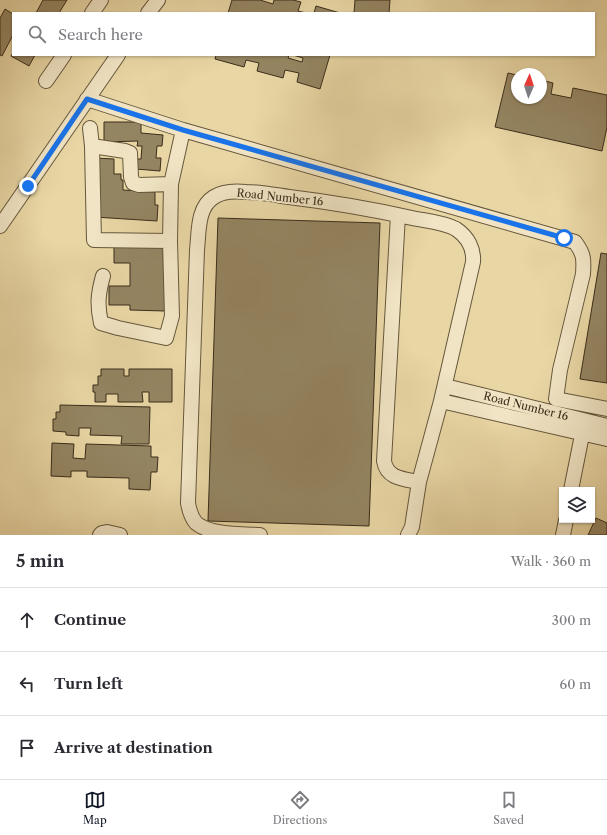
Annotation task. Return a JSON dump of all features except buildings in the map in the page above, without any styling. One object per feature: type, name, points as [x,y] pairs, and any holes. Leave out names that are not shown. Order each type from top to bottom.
[{"type":"street","points":[[93,12],[101,0]]},
{"type":"street","points":[[149,12],[158,0]]},
{"type":"street","points":[[46,81],[63,56]]},
{"type":"street","points":[[0,226],[117,56]]},
{"type":"street","points":[[87,99],[183,130],[575,242],[582,250],[584,260],[583,274],[560,370],[556,399],[607,409]]},
{"type":"street","points":[[90,128],[92,146],[94,240],[170,241]]},
{"type":"street","points":[[103,276],[98,295],[98,311],[101,323],[166,338],[172,316],[170,241],[171,184],[183,130]]},
{"type":"street","points":[[92,146],[130,153],[133,183],[139,185],[171,184]]},
{"type":"street","name":"Road Number 16","points":[[260,535],[214,531],[204,528],[196,522],[191,514],[188,503],[197,250],[200,219],[206,203],[214,196],[226,192],[246,192],[332,202],[398,215],[451,227],[464,235],[471,247],[474,254],[473,262],[442,401],[419,482],[412,527],[408,535]]},
{"type":"street","points":[[398,215],[384,461],[387,471],[391,475],[419,482]]},
{"type":"street","name":"Road Number 16","points":[[445,386],[583,427],[607,426]]},
{"type":"street","points":[[442,401],[583,427],[607,439]]},
{"type":"street","points":[[572,487],[583,427]]},
{"type":"street","points":[[563,535],[565,523]]},
{"type":"street","points":[[100,535],[107,532],[120,535]]},
{"type":"route","points":[[28,186],[87,99],[183,130],[564,238]]}]
